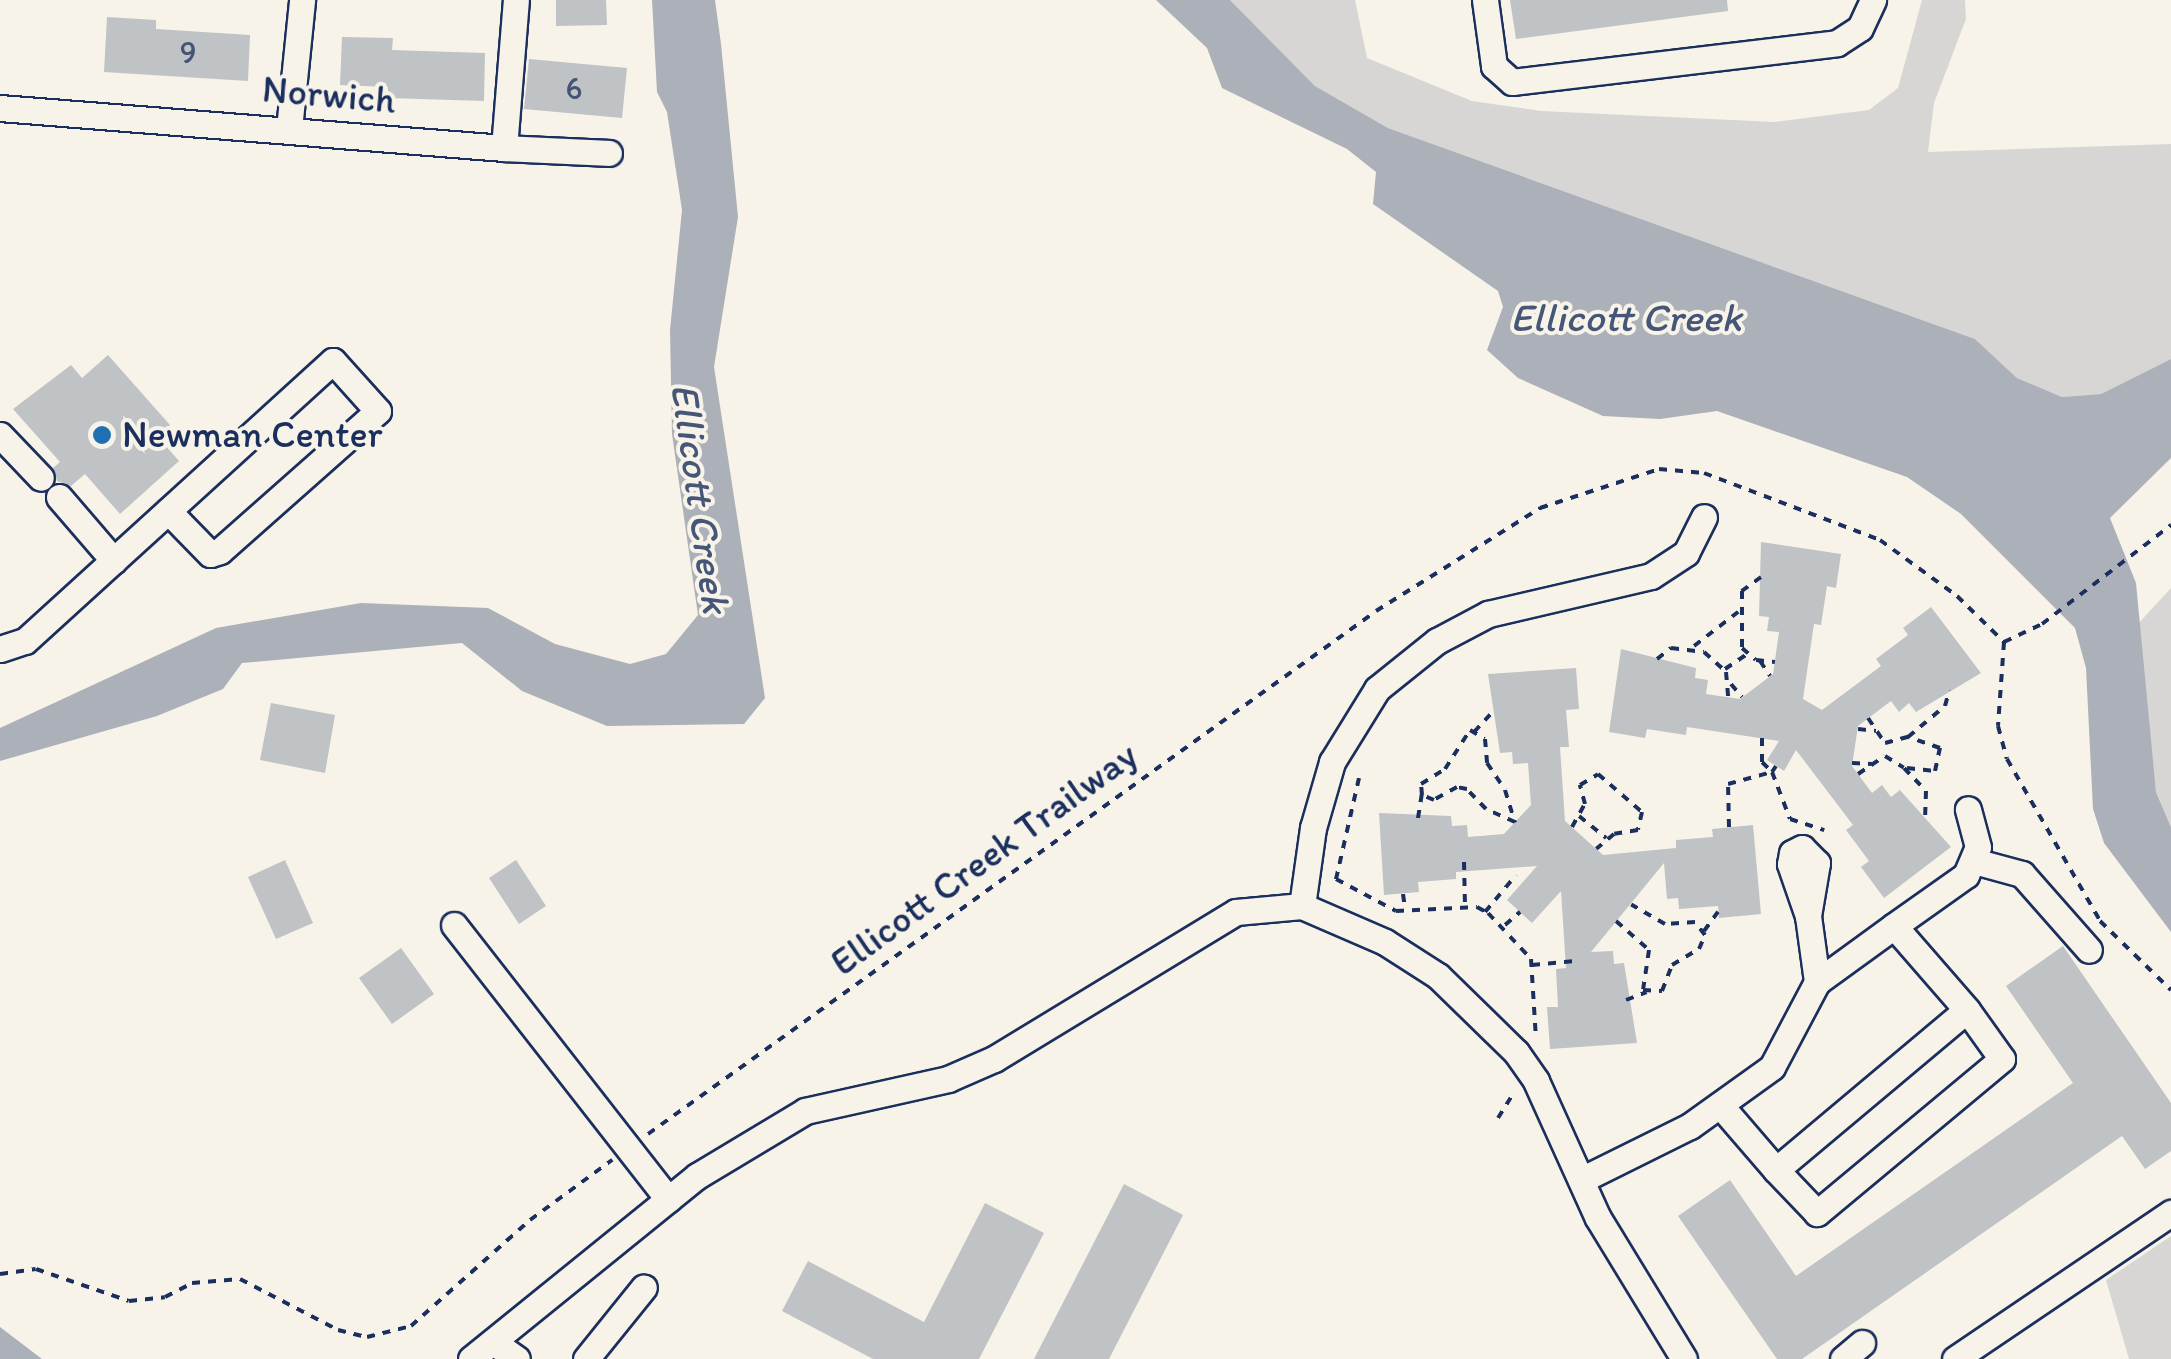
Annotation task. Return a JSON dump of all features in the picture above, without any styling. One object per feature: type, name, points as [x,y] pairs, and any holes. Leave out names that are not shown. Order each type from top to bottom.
[{"type":"street","points":[[288,129],[302,0]]},
{"type":"street","points":[[504,148],[516,0]]},
{"type":"street","points":[[1485,0],[1494,66],[1512,82],[1837,43],[1860,28],[1872,0]]},
{"type":"street","name":"Norwich","points":[[0,108],[609,153]]},
{"type":"street","points":[[0,650],[25,641],[333,361],[378,411],[220,551],[210,554],[168,512]]},
{"type":"street","points":[[0,435],[114,560]]},
{"type":"street","points":[[1302,906],[1313,828],[1332,762],[1377,689],[1436,640],[1488,614],[1651,576],[1686,552],[1704,517]]},
{"type":"street","points":[[1583,1179],[1720,1104],[1772,1067],[1816,982],[1966,875],[1974,862],[1976,824],[1968,809]]},
{"type":"street","points":[[1974,862],[2022,874],[2089,950]]},
{"type":"street","points":[[472,1359],[668,1199],[806,1111],[948,1079],[994,1059],[1236,912],[1302,906],[1385,942],[1438,976],[1528,1070],[1632,1280],[1684,1359]]},
{"type":"street","points":[[1808,916],[1816,982]]},
{"type":"street","points":[[454,925],[668,1199]]},
{"type":"street","points":[[1720,1104],[1817,1213],[2002,1059],[1967,1010],[1894,926]]},
{"type":"street","points":[[1776,1170],[1967,1010]]},
{"type":"street","points":[[1955,1359],[2171,1214]]},
{"type":"street","points":[[586,1359],[644,1287]]},
{"type":"street","points":[[493,1342],[517,1359]]},
{"type":"path","name":"Ellicott Creek Trailway","points":[[0,1274],[36,1269],[130,1302],[165,1297],[192,1283],[240,1279],[338,1330],[367,1337],[411,1326],[530,1220],[1376,611],[1540,508],[1659,470],[1704,473],[1880,540],[1957,596],[2004,642]]},
{"type":"path","points":[[2171,524],[2148,546],[2042,624],[2004,642],[1998,726],[2007,759],[2100,921],[2171,990]]},
{"type":"path","points":[[1746,655],[1738,612],[1742,591],[1761,577]]},
{"type":"path","points":[[1692,648],[1738,612]]},
{"type":"path","points":[[1657,659],[1670,648],[1692,648],[1724,670],[1728,697]]},
{"type":"path","points":[[1746,655],[1774,662]]},
{"type":"path","points":[[1724,670],[1746,655]]},
{"type":"path","points":[[1760,661],[1770,676]]},
{"type":"path","points":[[1728,681],[1742,697]]},
{"type":"path","points":[[1885,744],[1908,738],[1946,706],[1949,691]]},
{"type":"path","points":[[1418,818],[1426,777],[1452,762],[1462,736],[1474,732],[1491,714]]},
{"type":"path","points":[[1868,718],[1885,744],[1885,756]]},
{"type":"path","points":[[1858,730],[1876,731]]},
{"type":"path","points":[[1422,792],[1434,800],[1449,790],[1467,790],[1486,808],[1515,822],[1506,790],[1487,763],[1485,738],[1474,732]]},
{"type":"path","points":[[1762,738],[1759,755],[1772,772],[1790,818],[1824,830]]},
{"type":"path","points":[[1904,768],[1935,770],[1940,748],[1908,738]]},
{"type":"path","points":[[1885,756],[1904,768],[1926,791],[1925,820]]},
{"type":"path","points":[[1858,774],[1885,756]]},
{"type":"path","points":[[1852,763],[1873,764]]},
{"type":"path","points":[[1729,827],[1728,784],[1772,772],[1776,766]]},
{"type":"path","points":[[1572,827],[1579,816],[1580,785],[1598,774],[1642,812],[1638,830],[1606,838],[1596,849]]},
{"type":"path","points":[[1359,778],[1336,879],[1405,911],[1465,907],[1486,912],[1526,948],[1532,965],[1537,1054],[1498,1118]]},
{"type":"path","points":[[1579,816],[1606,838]]},
{"type":"path","points":[[1464,862],[1465,907]]},
{"type":"path","points":[[1486,912],[1516,875]]},
{"type":"path","points":[[1403,894],[1405,911]]},
{"type":"path","points":[[1631,904],[1655,921],[1696,922],[1704,932]]},
{"type":"path","points":[[1504,927],[1520,912]]},
{"type":"path","points":[[1626,1000],[1662,991],[1672,965],[1699,949],[1704,932],[1718,912]]},
{"type":"path","points":[[1616,920],[1649,950],[1639,983],[1647,992]]},
{"type":"path","points":[[1532,965],[1575,961]]},
{"type":"shaded area","points":[[1230,0],[1355,0],[1367,58],[1472,101],[1541,111],[1775,122],[1869,110],[1898,88],[1922,0],[1965,0],[1966,19],[1934,103],[1928,152],[2171,144],[2171,359],[2101,394],[2062,397],[2017,378],[1975,339],[1388,128],[1315,86]]},
{"type":"shaded area","points":[[2171,588],[2171,827],[2156,792],[2137,625]]},
{"type":"shaded area","points":[[2171,1236],[2171,1359],[2129,1359],[2106,1280]]},
{"type":"water","name":"Ellicott Creek","points":[[652,0],[715,0],[721,44],[738,217],[714,367],[765,698],[744,724],[607,726],[522,691],[462,643],[242,663],[223,689],[157,716],[0,761],[0,728],[216,628],[361,603],[488,608],[555,644],[630,664],[666,654],[698,615],[672,434],[670,330],[682,210],[667,112],[657,92]]},
{"type":"water","name":"Ellicott Creek","points":[[1156,0],[1230,0],[1315,86],[1388,128],[1975,339],[2017,378],[2062,397],[2101,394],[2171,359],[2171,458],[2110,518],[2136,583],[2156,792],[2171,827],[2171,932],[2104,843],[2093,809],[2086,668],[2075,628],[1961,514],[1907,477],[1717,411],[1660,419],[1603,416],[1518,378],[1487,350],[1503,307],[1498,291],[1373,204],[1376,172],[1347,149],[1222,88],[1207,48]]},
{"type":"water","points":[[0,1327],[42,1359],[0,1359]]},
{"type":"building","points":[[556,0],[606,0],[607,25],[556,26]]},
{"type":"building","points":[[1510,0],[1727,0],[1728,11],[1516,39]]},
{"type":"building","points":[[107,17],[156,20],[156,29],[250,35],[248,81],[104,72]]},
{"type":"building","points":[[342,37],[393,38],[392,50],[485,53],[484,101],[388,98],[388,87],[340,85]]},
{"type":"building","points":[[529,59],[627,68],[622,118],[524,109]]},
{"type":"building","name":"Newman Center","points":[[108,355],[170,425],[164,430],[173,440],[166,446],[179,461],[120,514],[85,474],[71,486],[57,481],[53,468],[60,462],[13,409],[71,365],[82,378]]},
{"type":"building","points":[[1761,542],[1841,554],[1836,588],[1827,586],[1821,625],[1814,624],[1803,699],[1822,710],[1881,666],[1876,659],[1908,635],[1903,628],[1931,607],[1981,673],[1916,712],[1909,703],[1899,712],[1891,701],[1858,726],[1852,766],[1872,793],[1882,785],[1891,797],[1900,790],[1951,847],[1884,898],[1861,867],[1869,861],[1846,830],[1853,825],[1796,750],[1784,771],[1767,760],[1779,741],[1687,727],[1686,735],[1647,729],[1645,738],[1609,732],[1621,649],[1696,668],[1695,678],[1708,680],[1706,694],[1740,699],[1773,674],[1779,632],[1767,631],[1769,617],[1759,616]]},
{"type":"building","points":[[1576,668],[1579,709],[1566,710],[1569,747],[1560,747],[1565,821],[1603,855],[1676,848],[1676,840],[1713,837],[1712,829],[1753,825],[1761,914],[1719,918],[1718,906],[1679,909],[1678,898],[1667,899],[1664,863],[1591,952],[1613,951],[1614,964],[1624,963],[1637,1043],[1550,1049],[1547,1007],[1558,1007],[1556,969],[1566,968],[1561,891],[1532,923],[1507,900],[1537,866],[1456,872],[1456,879],[1418,882],[1419,892],[1384,895],[1379,813],[1451,816],[1452,826],[1467,825],[1468,837],[1504,834],[1531,805],[1528,763],[1513,764],[1512,752],[1500,753],[1488,674]]},
{"type":"building","points":[[271,703],[335,715],[325,773],[260,760]]},
{"type":"building","points":[[285,860],[313,923],[276,939],[248,877]]},
{"type":"building","points":[[516,860],[546,906],[519,924],[489,878]]},
{"type":"building","points":[[2063,946],[2171,1103],[2171,1151],[2145,1169],[2122,1136],[1802,1359],[1777,1359],[1678,1216],[1730,1180],[1796,1276],[2073,1083],[2006,986]]},
{"type":"building","points":[[401,948],[434,994],[392,1024],[359,978]]},
{"type":"building","points":[[1124,1184],[1183,1215],[1109,1359],[1034,1359]]},
{"type":"building","points":[[985,1203],[1044,1233],[979,1359],[873,1359],[782,1311],[808,1261],[924,1322]]},
{"type":"place","name":"Newman Center","points":[[102,435]]}]
